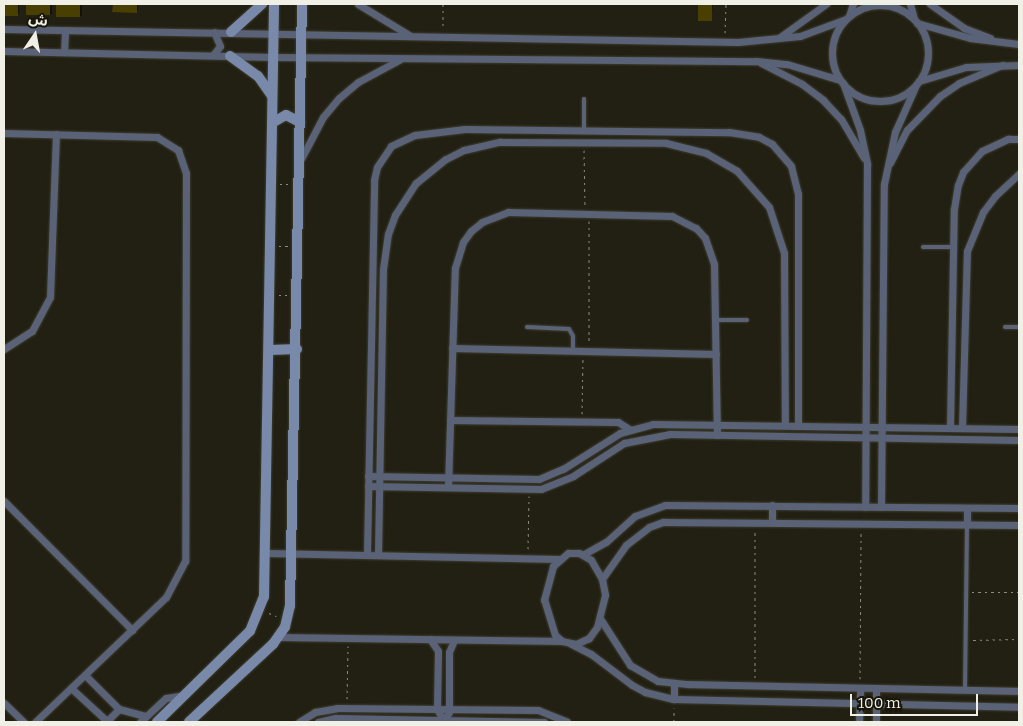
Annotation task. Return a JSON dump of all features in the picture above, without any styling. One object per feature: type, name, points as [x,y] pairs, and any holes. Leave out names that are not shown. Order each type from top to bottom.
[{"type":"street","points":[[231,32],[262,4]]},
{"type":"street","points":[[163,720],[185,695],[242,640],[261,609],[267,553],[274,4]]},
{"type":"street","points":[[189,722],[279,637],[287,622],[293,553],[302,4]]},
{"type":"street","points":[[358,4],[412,36]]},
{"type":"street","points":[[775,40],[826,4]]},
{"type":"street","points":[[853,4],[848,17],[835,34],[832,53],[860,130],[867,164],[865,507]]},
{"type":"street","points":[[881,507],[886,172],[894,132],[917,83],[928,53],[910,4]]},
{"type":"street","points":[[930,4],[964,28],[1010,44]]},
{"type":"street","points":[[4,29],[725,42],[775,40],[800,36],[848,17],[865,8],[882,5],[905,12],[916,21],[970,38],[1019,44]]},
{"type":"street","points":[[64,52],[65,30]]},
{"type":"street","points":[[213,55],[220,46],[214,32]]},
{"type":"street","points":[[4,51],[272,58],[756,60],[787,64],[842,82],[858,95],[882,101],[894,98],[917,83],[966,67],[1019,64]]},
{"type":"street","points":[[230,56],[258,76],[272,97]]},
{"type":"street","points":[[300,162],[324,117],[339,98],[372,73],[401,59]]},
{"type":"street","points":[[756,60],[802,84],[823,100],[850,134],[867,164]]},
{"type":"street","points":[[886,172],[907,130],[934,102],[959,83],[1002,65]]},
{"type":"street","points":[[272,123],[286,115],[300,122]]},
{"type":"street","points":[[483,130],[483,144]]},
{"type":"street","points":[[366,554],[372,208],[377,167],[391,146],[402,139],[431,132],[483,130],[737,132],[759,137],[772,144],[787,160],[796,180],[798,426]]},
{"type":"street","points":[[584,131],[584,142]]},
{"type":"street","points":[[4,133],[156,137],[178,150],[186,167],[186,553],[172,591],[35,722]]},
{"type":"street","points":[[4,349],[32,331],[50,297],[56,134]]},
{"type":"street","points":[[950,428],[956,201],[963,172],[982,151],[1008,139],[1019,139]]},
{"type":"street","points":[[378,554],[383,269],[388,234],[394,216],[416,183],[446,159],[483,144],[666,143],[699,150],[724,162],[749,182],[769,207],[781,237],[785,266],[785,425]]},
{"type":"street","points":[[962,428],[966,263],[983,212],[995,196],[1019,174]]},
{"type":"street","points":[[448,487],[455,268],[463,242],[471,231],[482,222],[508,212],[672,216],[696,228],[711,251],[715,320],[717,435]]},
{"type":"street","points":[[954,263],[966,263]]},
{"type":"street","points":[[785,266],[798,266]]},
{"type":"street","points":[[452,348],[716,354]]},
{"type":"street","points":[[270,350],[297,349]]},
{"type":"street","points":[[450,420],[622,422],[629,429]]},
{"type":"street","points":[[368,476],[539,479],[563,469],[629,429],[653,424],[1019,429]]},
{"type":"street","points":[[368,486],[529,490],[563,482],[609,450],[637,438],[670,434],[1019,440]]},
{"type":"street","points":[[4,501],[132,630]]},
{"type":"street","points":[[772,505],[772,521]]},
{"type":"street","points":[[562,641],[550,627],[544,600],[546,582],[558,559],[568,553],[584,554],[606,542],[635,516],[656,507],[772,505],[1019,508]]},
{"type":"street","points":[[966,508],[966,524]]},
{"type":"street","points":[[602,579],[626,544],[649,527],[663,522],[772,521],[1019,525]]},
{"type":"street","points":[[267,553],[558,559]]},
{"type":"street","points":[[571,644],[589,638],[601,620],[605,595],[602,579],[591,560],[584,554]]},
{"type":"street","points":[[601,620],[630,666],[658,681],[674,684],[1019,692]]},
{"type":"street","points":[[279,637],[562,641],[591,654],[638,689],[674,699],[1019,706]]},
{"type":"street","points":[[430,639],[438,651],[437,709],[443,721]]},
{"type":"street","points":[[443,721],[449,709],[450,652],[454,640]]},
{"type":"street","points":[[84,675],[119,709],[146,716]]},
{"type":"street","points":[[674,684],[674,699]]},
{"type":"street","points":[[71,688],[108,722],[119,709]]},
{"type":"street","points":[[860,688],[860,722]]},
{"type":"street","points":[[876,689],[876,722]]},
{"type":"street","points":[[140,722],[166,698],[185,695]]},
{"type":"street","points":[[4,703],[24,722]]},
{"type":"street","points":[[299,722],[326,709],[347,708],[538,710],[567,722]]},
{"type":"street","points":[[326,709],[328,719]]},
{"type":"street","points":[[318,722],[328,719],[544,722]]},
{"type":"lane","points":[[584,99],[584,131]]},
{"type":"lane","points":[[922,248],[954,247]]},
{"type":"lane","points":[[715,320],[747,320]]},
{"type":"lane","points":[[527,327],[569,329],[573,351]]},
{"type":"lane","points":[[1005,327],[1019,327]]},
{"type":"lane","points":[[965,692],[966,524]]},
{"type":"path","points":[[443,4],[443,37]]},
{"type":"path","points":[[725,42],[726,4]]},
{"type":"path","points":[[582,422],[586,351],[587,213],[584,142]]},
{"type":"path","points":[[271,184],[299,184]]},
{"type":"path","points":[[271,246],[298,245]]},
{"type":"path","points":[[271,296],[298,294]]},
{"type":"path","points":[[528,558],[529,490]]},
{"type":"path","points":[[755,521],[755,686]]},
{"type":"path","points":[[860,688],[861,522]]},
{"type":"path","points":[[966,592],[1019,592]]},
{"type":"path","points":[[261,609],[287,622]]},
{"type":"path","points":[[347,708],[348,638]]},
{"type":"path","points":[[965,640],[1019,639]]},
{"type":"path","points":[[674,699],[674,722]]},
{"type":"building","points":[[4,4],[18,4],[18,16],[4,16]]},
{"type":"building","points":[[26,4],[50,4],[50,15],[26,15]]},
{"type":"building","points":[[56,4],[80,4],[80,17],[56,17]]},
{"type":"building","points":[[113,4],[137,4],[137,13],[112,12]]},
{"type":"building","points":[[698,4],[712,4],[712,21],[698,21]]}]
